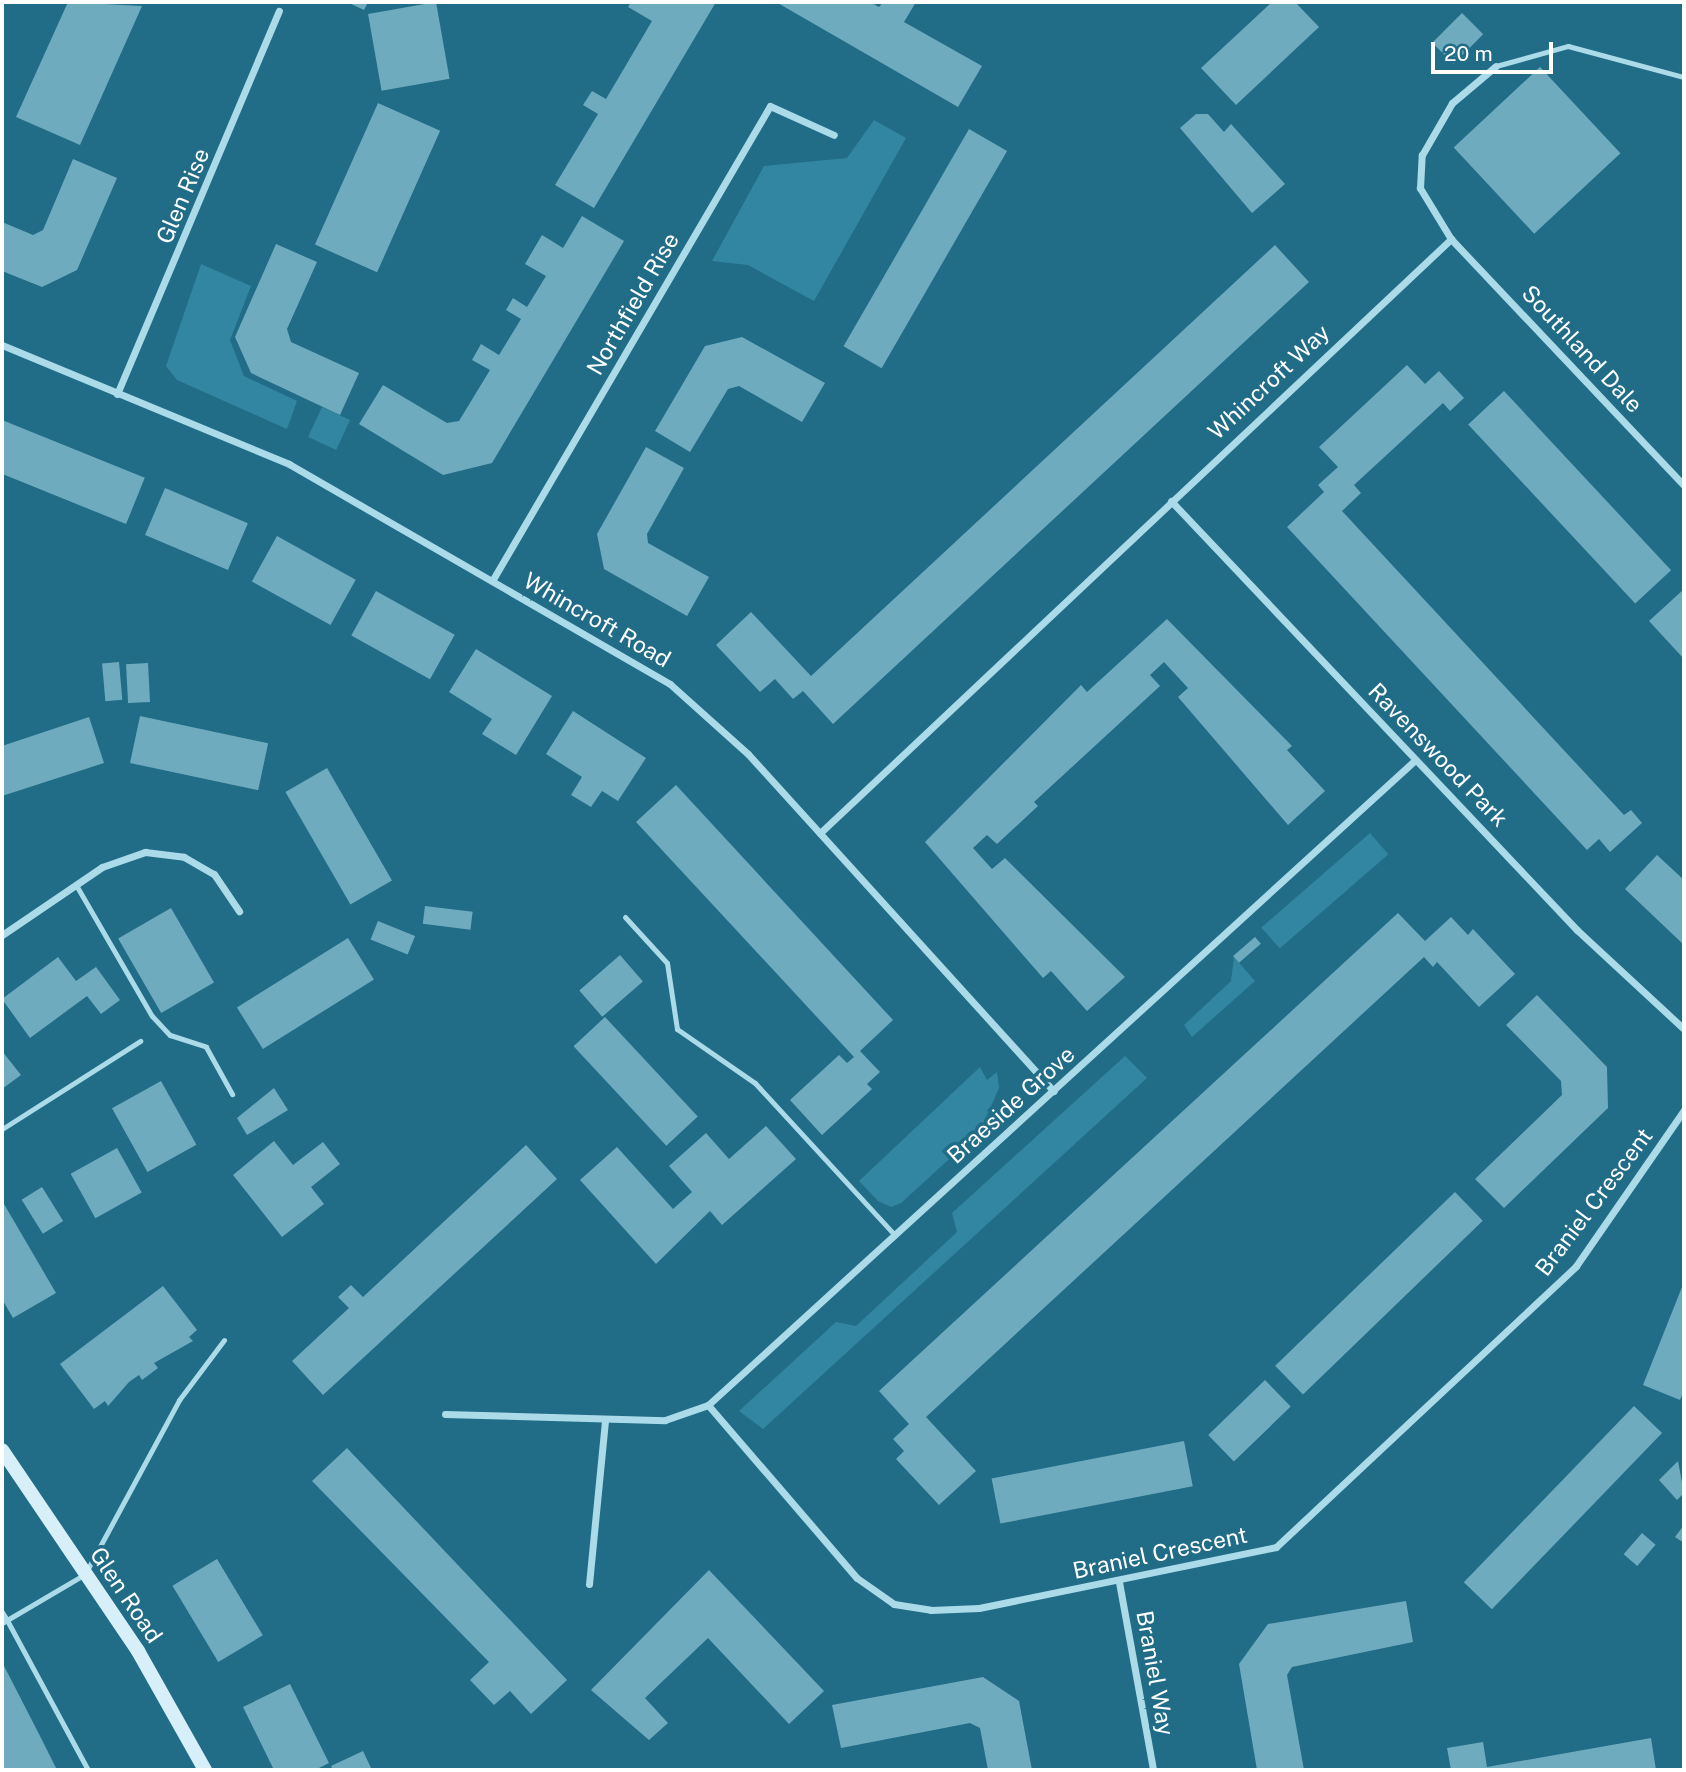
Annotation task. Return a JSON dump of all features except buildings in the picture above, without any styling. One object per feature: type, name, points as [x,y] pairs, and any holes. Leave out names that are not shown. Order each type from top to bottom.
[{"type":"street","name":"Glen Rise","points":[[117,394],[279,11]]},
{"type":"street","points":[[1451,239],[1420,188],[1422,155],[1452,103],[1496,66]]},
{"type":"street","name":"Northfield Rise","points":[[492,581],[770,106],[834,135]]},
{"type":"street","name":"Southland Dale","points":[[1451,239],[1684,485]]},
{"type":"street","name":"Whincroft Way","points":[[820,833],[1451,239]]},
{"type":"street","name":"Whincroft Road","points":[[2,345],[289,464],[670,684],[748,754],[1054,1091]]},
{"type":"street","name":"Ravenswood Park","points":[[1171,502],[1577,930],[1684,1029]]},
{"type":"street","name":"Braeside Grove","points":[[445,1414],[605,1421],[665,1420],[708,1405],[1415,760]]},
{"type":"street","points":[[2,935],[102,867],[145,852],[184,857],[214,874],[239,911]]},
{"type":"street","name":"Braniel Crescent","points":[[708,1405],[857,1578],[894,1604],[931,1611],[979,1608],[1119,1582],[1276,1547],[1314,1516],[1576,1266],[1684,1110]]},
{"type":"street","points":[[589,1584],[605,1421]]},
{"type":"street","name":"Glen Road","points":[[2,1450],[171,1704],[205,1770]]},
{"type":"street","name":"Braniel Way","points":[[1119,1582],[1153,1770]]},
{"type":"lane","points":[[1496,66],[1569,46],[1684,77]]},
{"type":"lane","points":[[76,885],[152,1016],[170,1035],[206,1047],[232,1094]]},
{"type":"lane","points":[[625,917],[667,963],[677,1029],[755,1083],[895,1235]]},
{"type":"lane","points":[[2,1129],[140,1041]]},
{"type":"lane","points":[[4,1622],[85,1574],[178,1401],[223,1340]]},
{"type":"lane","points":[[2,1612],[4,1622],[88,1770]]},
{"type":"shaded area","points":[[874,120],[906,138],[814,301],[748,265],[712,261],[764,166],[847,158]]},
{"type":"shaded area","points":[[201,264],[251,286],[230,340],[244,376],[297,401],[287,429],[177,380],[166,366]]},
{"type":"shaded area","points":[[322,407],[350,420],[336,450],[308,437]]},
{"type":"shaded area","points":[[1370,833],[1388,854],[1280,949],[1261,927]]},
{"type":"shaded area","points":[[1234,957],[1255,981],[1192,1037],[1184,1025],[1231,981]]},
{"type":"shaded area","points":[[1125,1056],[1147,1078],[763,1429],[739,1411],[836,1322],[856,1326],[957,1232],[952,1213]]},
{"type":"shaded area","points":[[980,1067],[987,1080],[997,1072],[999,1088],[980,1131],[901,1203],[891,1207],[878,1201],[859,1181]]}]
